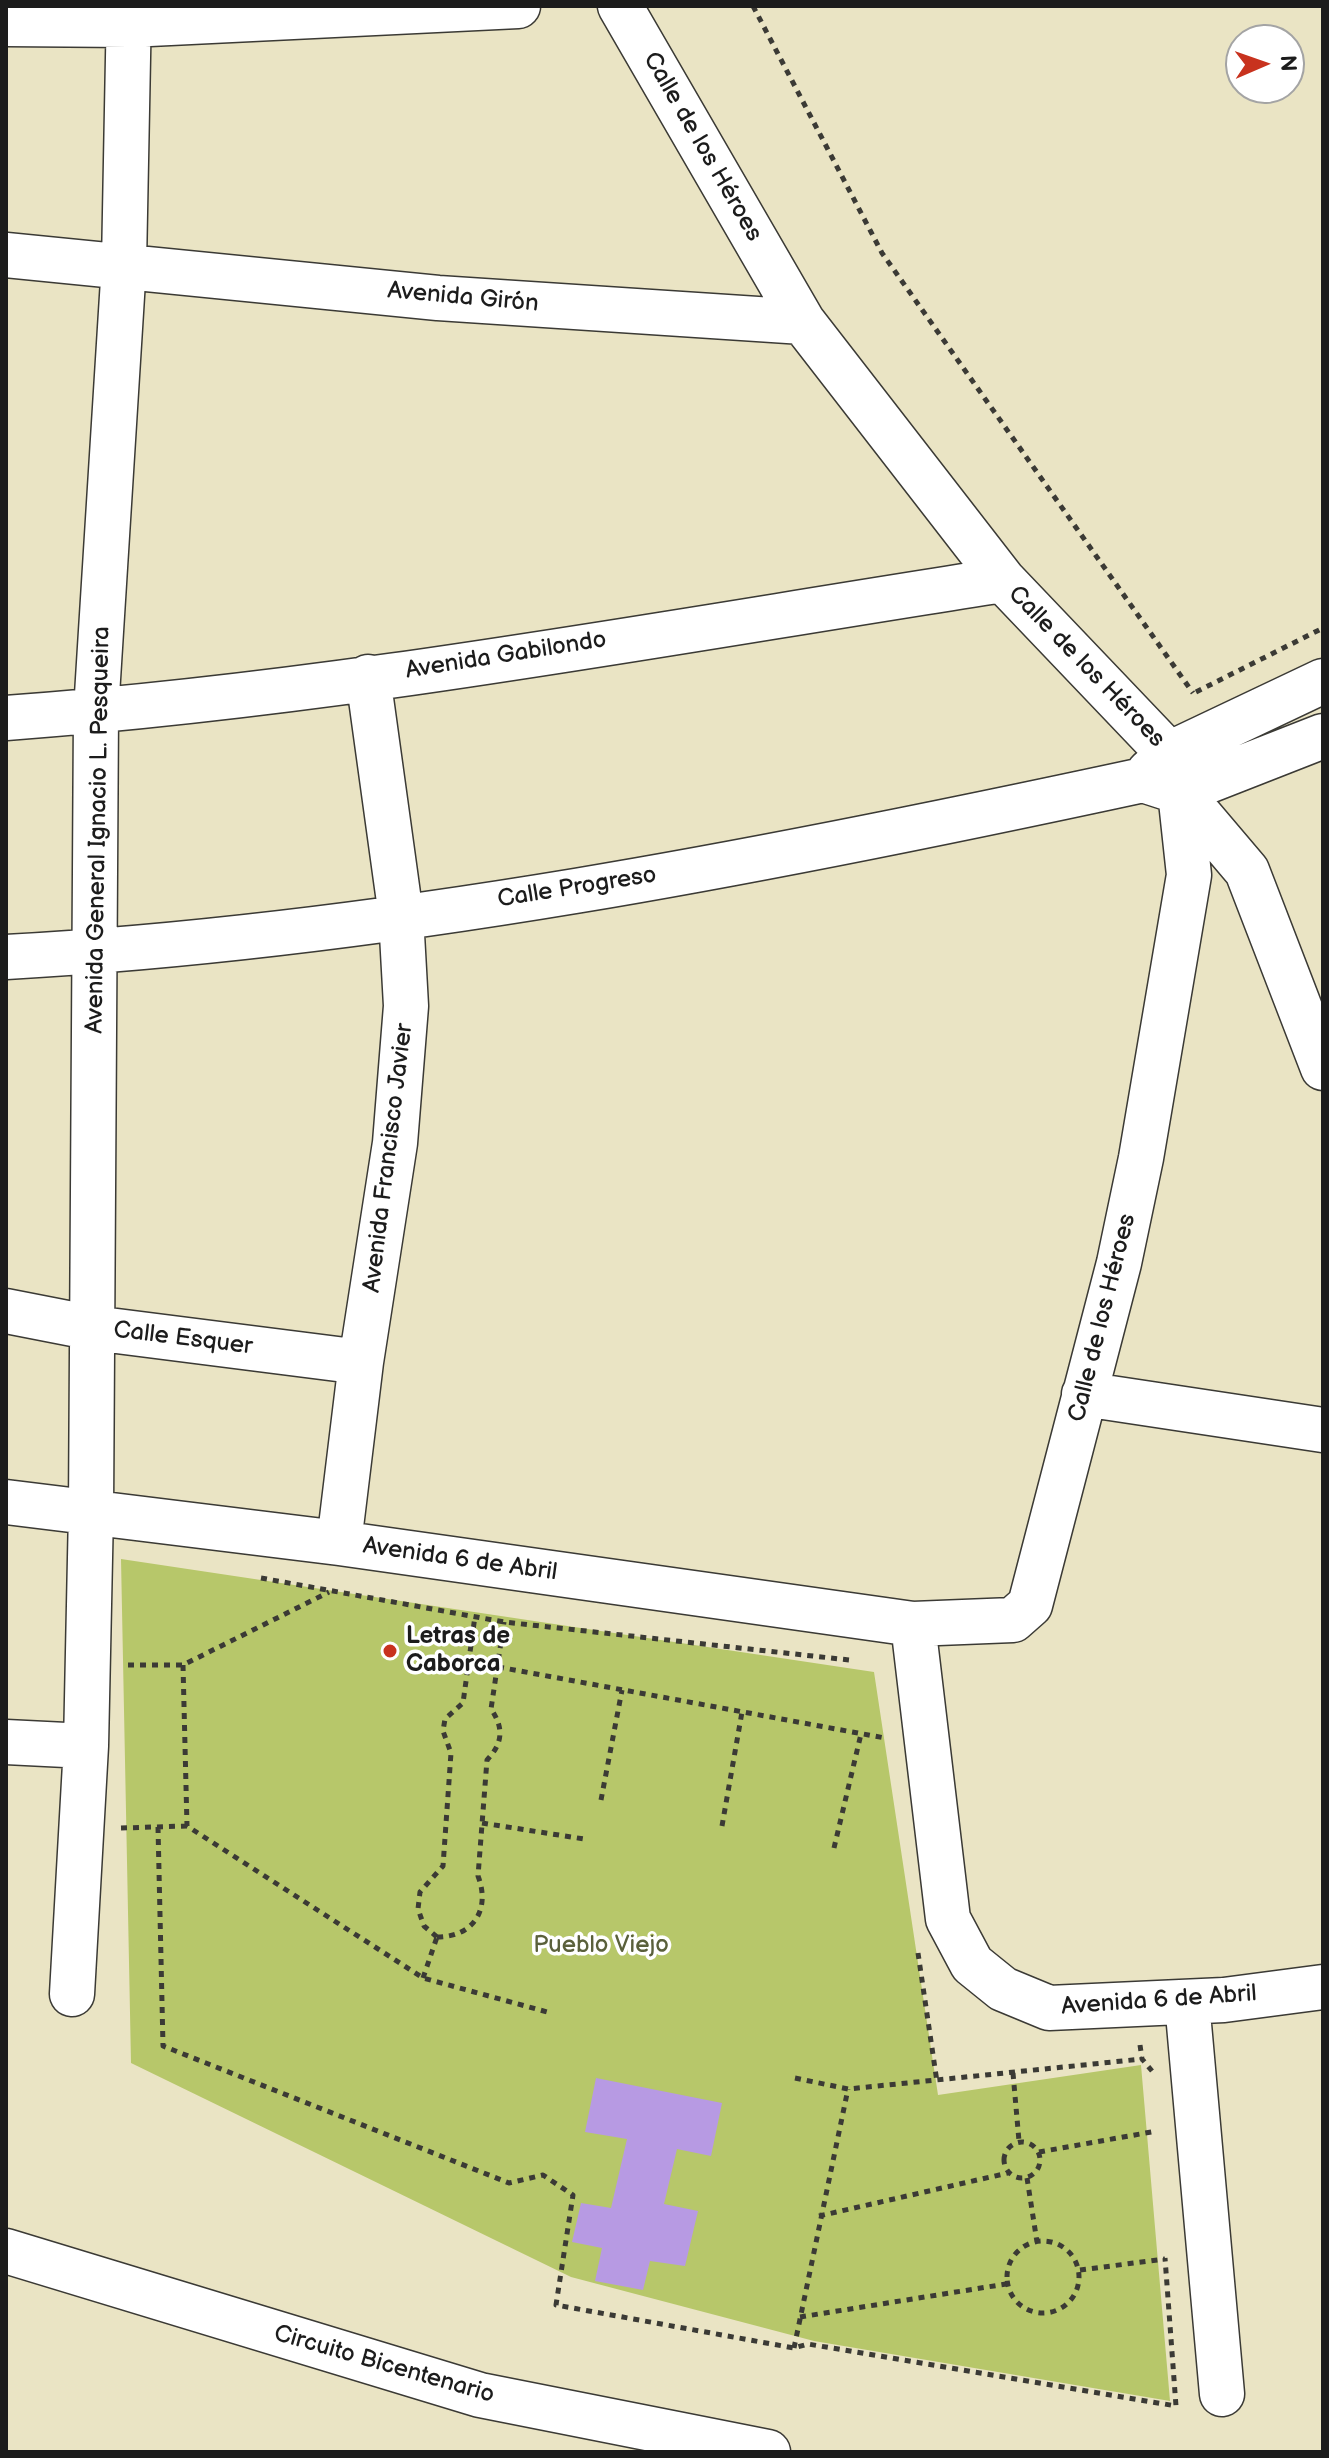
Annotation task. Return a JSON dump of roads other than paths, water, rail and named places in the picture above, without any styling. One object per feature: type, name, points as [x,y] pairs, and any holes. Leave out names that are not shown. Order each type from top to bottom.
[{"type":"street","points":[[6,24],[129,16],[518,6]]},
{"type":"street","name":"Calle de los Héroes","points":[[620,6],[803,322],[1003,580],[1164,775],[1189,875],[1141,1158],[1119,1263],[1030,1605],[1024,1614]]},
{"type":"street","name":"Avenida General Ignacio L. Pesqueira","points":[[72,1994],[86,1746],[91,1511],[96,711],[124,264],[129,16]]},
{"type":"street","name":"Avenida Girón","points":[[6,255],[124,264],[438,298],[803,322]]},
{"type":"street","name":"Avenida Gabilondo","points":[[6,718],[96,711],[368,677],[1003,580]]},
{"type":"street","name":"Avenida Francisco Javier","points":[[339,1543],[361,1362],[403,1078],[406,1006],[401,916],[368,677]]},
{"type":"street","points":[[1164,775],[1323,681]]},
{"type":"street","points":[[1164,775],[1323,736]]},
{"type":"street","points":[[1164,775],[1247,871],[1323,1068]]},
{"type":"street","name":"Calle Progreso","points":[[6,957],[96,952],[401,916],[840,845],[1164,775]]},
{"type":"street","name":"Calle Esquer","points":[[6,1311],[93,1328],[361,1362]]},
{"type":"street","points":[[1084,1394],[1323,1430]]},
{"type":"street","name":"Avenida 6 de Abril","points":[[6,1502],[339,1543],[913,1624],[1013,1620],[1024,1614]]},
{"type":"street","name":"Avenida 6 de Abril","points":[[913,1624],[948,1919],[972,1964],[1003,1989],[1049,2008],[1187,2002],[1323,1987]]},
{"type":"street","points":[[6,1742],[86,1746]]},
{"type":"street","points":[[1187,2002],[1222,2394]]},
{"type":"street","name":"Circuito Bicentenario","points":[[6,2251],[480,2395],[768,2452]]},
{"type":"place","name":"Letras de Caborca","points":[[390,1651]]},
{"type":"park label","name":"Pueblo Viejo","points":[[601,1946]]}]
